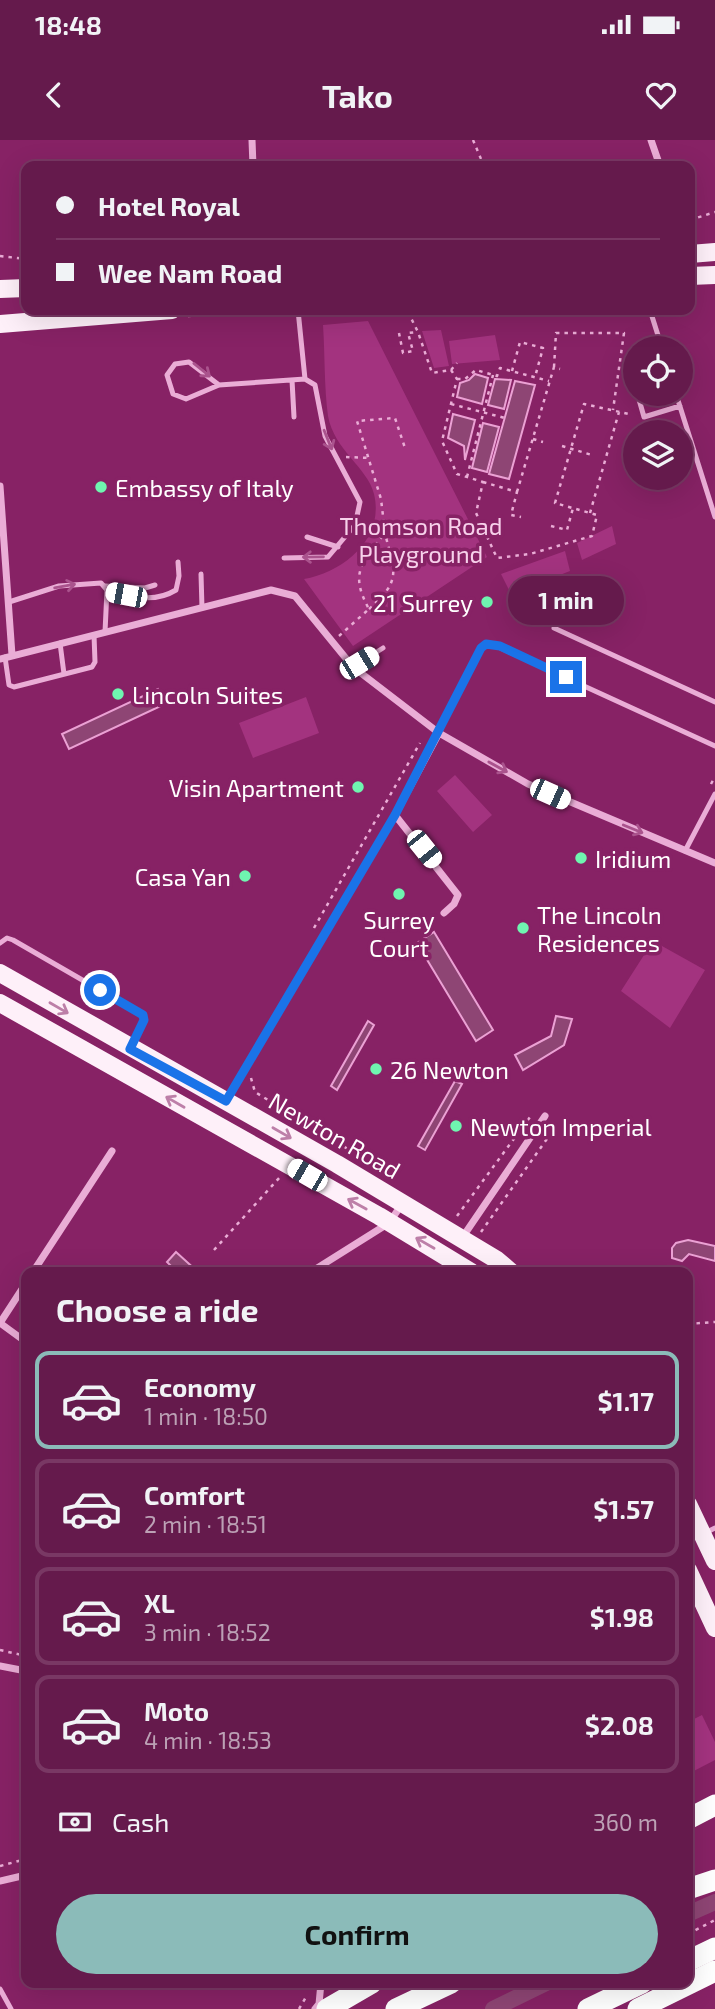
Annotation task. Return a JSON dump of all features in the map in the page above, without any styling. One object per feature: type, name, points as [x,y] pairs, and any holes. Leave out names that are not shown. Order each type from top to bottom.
[{"type":"highway","points":[[693,1887],[715,1880]]},
{"type":"highway","points":[[693,1959],[715,1948]]},
{"type":"highway","points":[[693,1982],[715,1971]]},
{"type":"highway","points":[[327,2009],[363,1988]]},
{"type":"highway","points":[[396,2009],[440,1988]]},
{"type":"highway","points":[[588,2009],[632,1988]]},
{"type":"highway","points":[[638,2009],[681,1988]]},
{"type":"main road","points":[[695,254],[715,252]]},
{"type":"main road","points":[[695,276],[715,275]]},
{"type":"main road","points":[[0,289],[21,288]]},
{"type":"main road","points":[[0,324],[62,315]]},
{"type":"main road","name":"Newton Road","points":[[0,973],[337,1164],[404,1194],[465,1233],[505,1267]]},
{"type":"main road","name":"Newton Road","points":[[2,1009],[324,1185],[458,1267]]},
{"type":"main road","points":[[324,1185],[338,1183],[342,1176],[337,1164]]},
{"type":"main road","points":[[693,1510],[709,1531],[715,1560]]},
{"type":"main road","points":[[693,1581],[715,1628]]},
{"type":"street","points":[[252,140],[253,161]]},
{"type":"street","points":[[651,140],[658,161]]},
{"type":"street","points":[[0,486],[9,602],[6,657],[271,590],[285,592],[301,601],[356,665],[439,733],[528,784],[715,863]]},
{"type":"street","points":[[226,1101],[395,815],[439,733]]},
{"type":"street","points":[[395,815],[458,895],[454,904],[444,913]]},
{"type":"street","points":[[465,1233],[545,1116]]},
{"type":"street","points":[[36,1267],[112,1151]]},
{"type":"street","points":[[319,1267],[390,1223],[404,1194]]},
{"type":"street","points":[[21,1291],[0,1323],[21,1338]]},
{"type":"street","points":[[0,1666],[21,1670]]},
{"type":"street","points":[[0,1881],[21,1875]]},
{"type":"street","points":[[315,2009],[319,2004],[321,1988]]},
{"type":"lane","points":[[299,315],[305,379]]},
{"type":"lane","points":[[652,315],[658,336]]},
{"type":"lane","points":[[219,385],[189,362],[176,364],[167,375],[169,389],[180,398],[193,397],[219,385],[305,379],[315,385],[325,436],[360,502],[355,525],[328,557],[284,558]]},
{"type":"lane","points":[[292,380],[294,417]]},
{"type":"lane","points":[[641,406],[644,416],[680,406],[715,517]]},
{"type":"lane","points":[[307,537],[338,547]]},
{"type":"lane","points":[[9,602],[59,586],[83,583],[146,599],[165,597],[176,590],[178,562]]},
{"type":"lane","points":[[201,575],[202,607]]},
{"type":"lane","points":[[106,589],[145,588],[155,585]]},
{"type":"lane","points":[[105,632],[106,589]]},
{"type":"lane","points":[[554,628],[715,702]]},
{"type":"lane","points":[[6,657],[11,687],[64,674],[94,664],[94,635]]},
{"type":"lane","points":[[60,643],[64,674]]},
{"type":"lane","points":[[439,733],[477,654],[486,644],[500,646],[715,746]]},
{"type":"lane","points":[[356,665],[383,648]]},
{"type":"lane","points":[[685,850],[715,794]]},
{"type":"lane","points":[[0,943],[7,938],[13,940],[143,1015],[144,1020],[130,1049]]},
{"type":"lane","points":[[0,1989],[11,2009]]},
{"type":"path","points":[[473,140],[482,161]]},
{"type":"path","points":[[695,218],[715,212]]},
{"type":"path","points":[[0,256],[21,258]]},
{"type":"path","points":[[410,315],[432,373],[451,370],[457,363]]},
{"type":"path","points":[[399,334],[403,353],[413,351],[408,333],[418,332]]},
{"type":"path","points":[[521,517],[511,514],[554,367],[556,333],[624,333],[612,411]]},
{"type":"path","points":[[512,371],[520,342],[542,348],[535,377]]},
{"type":"path","points":[[554,367],[560,369]]},
{"type":"path","points":[[457,379],[466,379],[475,370],[497,376],[500,368],[549,381]]},
{"type":"path","points":[[451,370],[457,379],[442,441],[457,474],[517,492]]},
{"type":"path","points":[[467,477],[493,374]]},
{"type":"path","points":[[451,404],[505,418]]},
{"type":"path","points":[[483,482],[476,513],[497,558],[530,554],[592,536],[597,515],[555,503],[584,404],[629,414]]},
{"type":"path","points":[[590,513],[619,412]]},
{"type":"path","points":[[356,665],[337,638],[387,593],[395,580],[394,560],[385,533],[382,499],[358,421],[395,418],[405,449]]},
{"type":"path","points":[[533,439],[543,442]]},
{"type":"path","points":[[562,446],[592,455]]},
{"type":"path","points":[[336,456],[370,458]]},
{"type":"path","points":[[551,526],[567,530],[573,508]]},
{"type":"path","points":[[369,609],[357,579],[361,566],[385,533]]},
{"type":"path","points":[[250,1072],[255,1092],[404,1194]]},
{"type":"path","points":[[535,1115],[545,1116],[549,1136],[480,1235],[465,1233],[454,1219],[526,1119],[535,1115]]},
{"type":"path","points":[[214,1250],[271,1188]]},
{"type":"path","points":[[693,1324],[715,1322]]},
{"type":"path","points":[[0,1650],[21,1655]]},
{"type":"path","points":[[0,1866],[21,1860]]},
{"type":"path","points":[[693,1931],[715,1920]]},
{"type":"path","points":[[299,2009],[306,1997]]},
{"type":"green space","name":"Thomson Road Playground","points":[[368,321],[487,557],[353,646],[304,579],[333,569],[346,561],[367,539],[373,525],[376,510],[371,485],[337,439],[328,416],[323,325]]},
{"type":"green space","points":[[441,330],[449,366],[434,368],[422,331]]},
{"type":"green space","points":[[495,335],[500,360],[452,364],[449,341]]},
{"type":"green space","points":[[612,526],[616,544],[582,560],[577,543]]},
{"type":"green space","points":[[565,551],[570,571],[511,594],[501,574]]},
{"type":"green space","points":[[306,697],[319,733],[253,758],[239,723]]},
{"type":"green space","points":[[455,775],[492,815],[473,832],[437,791]]},
{"type":"green space","points":[[653,941],[705,970],[670,1028],[621,991]]},
{"type":"green space","points":[[702,1715],[715,1742],[715,1760],[693,1771],[693,1720]]},
{"type":"shaded area","points":[[475,374],[488,378],[482,404],[457,397],[460,383]]},
{"type":"shaded area","points":[[495,379],[511,380],[504,409],[488,405]]},
{"type":"shaded area","points":[[515,381],[535,385],[509,479],[489,474]]},
{"type":"shaded area","points":[[453,414],[475,420],[465,460],[464,446],[448,438]]},
{"type":"shaded area","points":[[483,423],[499,427],[487,472],[472,468]]},
{"type":"shaded area","points":[[158,689],[165,704],[69,749],[62,734]]},
{"type":"shaded area","points":[[434,932],[493,1030],[476,1041],[417,943]]},
{"type":"shaded area","points":[[556,1016],[572,1019],[564,1045],[523,1070],[515,1055],[551,1036]]},
{"type":"shaded area","points":[[368,1021],[374,1025],[337,1090],[331,1086]]},
{"type":"shaded area","points":[[455,1081],[462,1084],[425,1150],[418,1146]]},
{"type":"shaded area","points":[[688,1240],[715,1246],[715,1261],[689,1254],[682,1261],[672,1258],[672,1248],[676,1243]]},
{"type":"shaded area","points":[[176,1252],[192,1267],[172,1267],[167,1262]]},
{"type":"waterway","points":[[693,1912],[715,1902]]},
{"type":"waterway","points":[[493,2009],[536,1988]]},
{"type":"place","name":"Embassy of Italy","points":[[101,487]]},
{"type":"place","name":"21 Surrey","points":[[487,602]]},
{"type":"place","name":"Lincoln Suites","points":[[118,694]]},
{"type":"place","name":"Visin Apartment","points":[[358,787]]},
{"type":"place","name":"Iridium","points":[[581,858]]},
{"type":"place","name":"Casa Yan","points":[[245,876]]},
{"type":"place","name":"Surrey Court","points":[[399,894]]},
{"type":"place","name":"The Lincoln Residences","points":[[523,928]]},
{"type":"place","name":"26 Newton","points":[[376,1069]]},
{"type":"place","name":"Newton Imperial","points":[[456,1126]]},
{"type":"route","points":[[100,990],[143,1015],[144,1020],[130,1049],[226,1101],[344,897],[395,815],[481,648],[486,644],[500,646],[566,677]]}]
